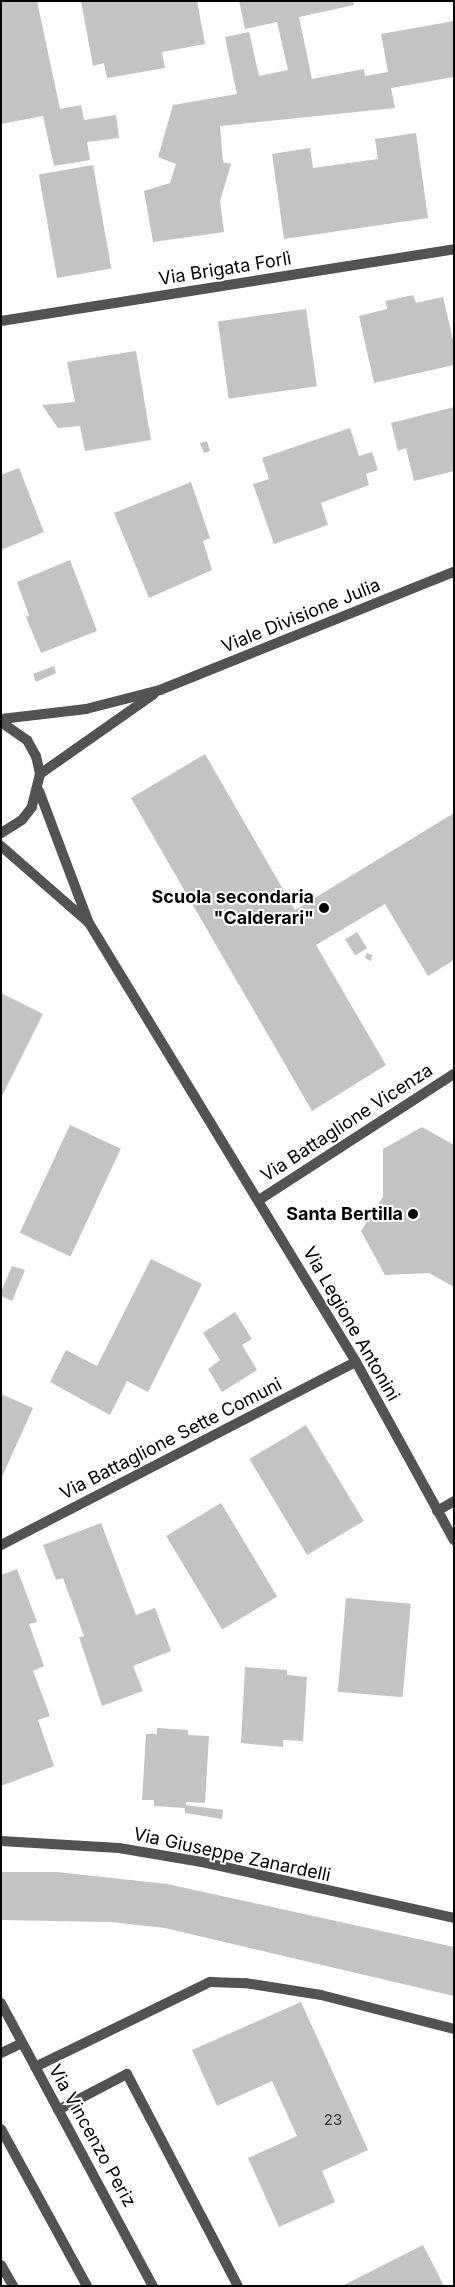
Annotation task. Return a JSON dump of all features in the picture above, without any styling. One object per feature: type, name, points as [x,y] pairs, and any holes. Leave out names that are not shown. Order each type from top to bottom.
[{"type":"street","name":"Via Brigata Forlì","points":[[1,321],[454,248]]},
{"type":"street","name":"Viale Divisione Julia","points":[[1,720],[86,710],[160,690],[454,572]]},
{"type":"street","name":"Viale Divisione Julia","points":[[40,774],[160,690]]},
{"type":"street","points":[[1,720],[27,740],[36,756],[40,774],[39,791],[22,820],[1,833]]},
{"type":"street","name":"Via Legione Antonini","points":[[39,791],[89,923],[356,1362],[454,1540]]},
{"type":"street","name":"Via Legione Antonini","points":[[1,846],[89,923]]},
{"type":"street","name":"Via Battaglione Vicenza","points":[[259,1200],[454,1074]]},
{"type":"street","name":"Via Battaglione Sette Comuni","points":[[1,1545],[356,1362]]},
{"type":"street","points":[[437,1511],[454,1501]]},
{"type":"street","name":"Via Giuseppe Zanardelli","points":[[1,1841],[147,1853],[454,1918]]},
{"type":"street","points":[[35,2067],[210,1982],[245,1983],[321,1995],[454,2029]]},
{"type":"street","name":"Via Vincenzo Periz","points":[[1,2003],[154,2286]]},
{"type":"street","points":[[1,2053],[22,2043]]},
{"type":"street","points":[[58,2110],[127,2074],[238,2286]]},
{"type":"street","points":[[1,2129],[87,2286]]},
{"type":"street","points":[[1,2264],[13,2286]]},
{"type":"building","points":[[1,1],[37,1],[60,109],[81,105],[84,120],[116,115],[119,138],[87,142],[90,160],[54,166],[43,116],[1,124]]},
{"type":"building","points":[[81,1],[197,1],[205,44],[162,52],[165,68],[107,78],[104,63],[93,66]]},
{"type":"building","points":[[239,1],[353,1],[354,5],[299,17],[312,79],[364,69],[365,76],[388,72],[381,34],[454,21],[454,77],[391,88],[395,108],[220,126],[223,162],[231,164],[220,201],[224,232],[153,242],[144,191],[170,183],[176,164],[158,157],[173,105],[237,94],[225,37],[249,32],[259,76],[288,70],[277,22],[245,29]]},
{"type":"building","points":[[416,133],[428,218],[284,239],[272,154],[310,148],[313,168],[378,159],[375,139]]},
{"type":"building","points":[[93,165],[111,268],[57,278],[39,175]]},
{"type":"building","points":[[413,295],[416,303],[443,297],[454,344],[454,365],[374,383],[359,316],[387,309],[386,301]]},
{"type":"building","points":[[306,309],[317,386],[229,399],[218,321]]},
{"type":"building","points":[[136,351],[151,440],[85,451],[80,426],[58,428],[42,405],[75,402],[67,362]]},
{"type":"building","points":[[454,407],[454,471],[414,481],[406,448],[398,451],[391,423]]},
{"type":"building","points":[[350,428],[359,456],[372,452],[378,470],[366,474],[369,485],[321,503],[328,525],[274,544],[253,484],[269,479],[262,458]]},
{"type":"building","points":[[207,441],[210,451],[204,453],[200,443]]},
{"type":"building","points":[[19,468],[44,532],[1,550],[1,475]]},
{"type":"building","points":[[191,482],[210,538],[203,541],[212,570],[149,598],[114,513]]},
{"type":"building","points":[[70,560],[97,631],[41,653],[26,617],[29,615],[17,582]]},
{"type":"building","points":[[54,666],[56,673],[36,682],[33,674]]},
{"type":"building","points":[[205,754],[295,910],[454,813],[454,960],[428,976],[385,904],[316,945],[386,1065],[312,1111],[131,798]]},
{"type":"building","points":[[357,932],[367,948],[355,956],[345,939]]},
{"type":"building","points":[[367,953],[372,955],[371,961],[365,958]]},
{"type":"building","points":[[1,993],[43,1014],[1,1098]]},
{"type":"building","points":[[70,1125],[121,1149],[70,1257],[20,1233]]},
{"type":"building","name":"Santa Bertilla","points":[[422,1127],[454,1145],[454,1287],[429,1273],[385,1275],[361,1231],[383,1197],[383,1149]]},
{"type":"building","points":[[151,1259],[202,1284],[148,1392],[127,1381],[110,1415],[50,1382],[66,1350],[97,1366]]},
{"type":"building","points":[[12,1266],[25,1270],[12,1301],[1,1296],[1,1292]]},
{"type":"building","points":[[235,1312],[252,1339],[242,1345],[257,1370],[222,1392],[208,1369],[220,1360],[203,1333]]},
{"type":"building","points":[[1,1394],[33,1408],[1,1479]]},
{"type":"building","points":[[306,1425],[364,1521],[307,1555],[249,1459]]},
{"type":"building","points":[[221,1503],[277,1596],[222,1629],[166,1536]]},
{"type":"building","points":[[101,1523],[136,1615],[155,1608],[171,1651],[133,1666],[143,1691],[102,1706],[79,1637],[84,1636],[63,1578],[56,1580],[43,1545]]},
{"type":"building","points":[[17,1569],[37,1622],[29,1624],[44,1666],[33,1671],[50,1716],[38,1720],[54,1766],[1,1786],[1,1575]]},
{"type":"building","points":[[346,1598],[411,1604],[403,1697],[338,1692]]},
{"type":"building","points":[[245,1667],[287,1670],[287,1675],[307,1677],[303,1741],[283,1740],[283,1747],[241,1743]]},
{"type":"building","points":[[157,1728],[188,1730],[188,1735],[209,1736],[205,1803],[186,1802],[186,1805],[223,1810],[222,1819],[185,1813],[185,1808],[154,1806],[154,1800],[142,1800],[146,1734],[157,1734]]},
{"type":"building","points":[[1,1872],[57,1872],[167,1884],[454,1947],[454,1996],[165,1928],[111,1922],[1,1920]]},
{"type":"building","points":[[301,2002],[368,2150],[322,2171],[335,2202],[279,2227],[248,2158],[297,2136],[272,2081],[217,2106],[192,2050]]},
{"type":"building","points":[[423,2245],[444,2286],[342,2286]]},
{"type":"place","name":"Scuola secondaria \"Calderari\"","points":[[324,908]]},
{"type":"place","name":"Santa Bertilla","points":[[413,1214]]}]
